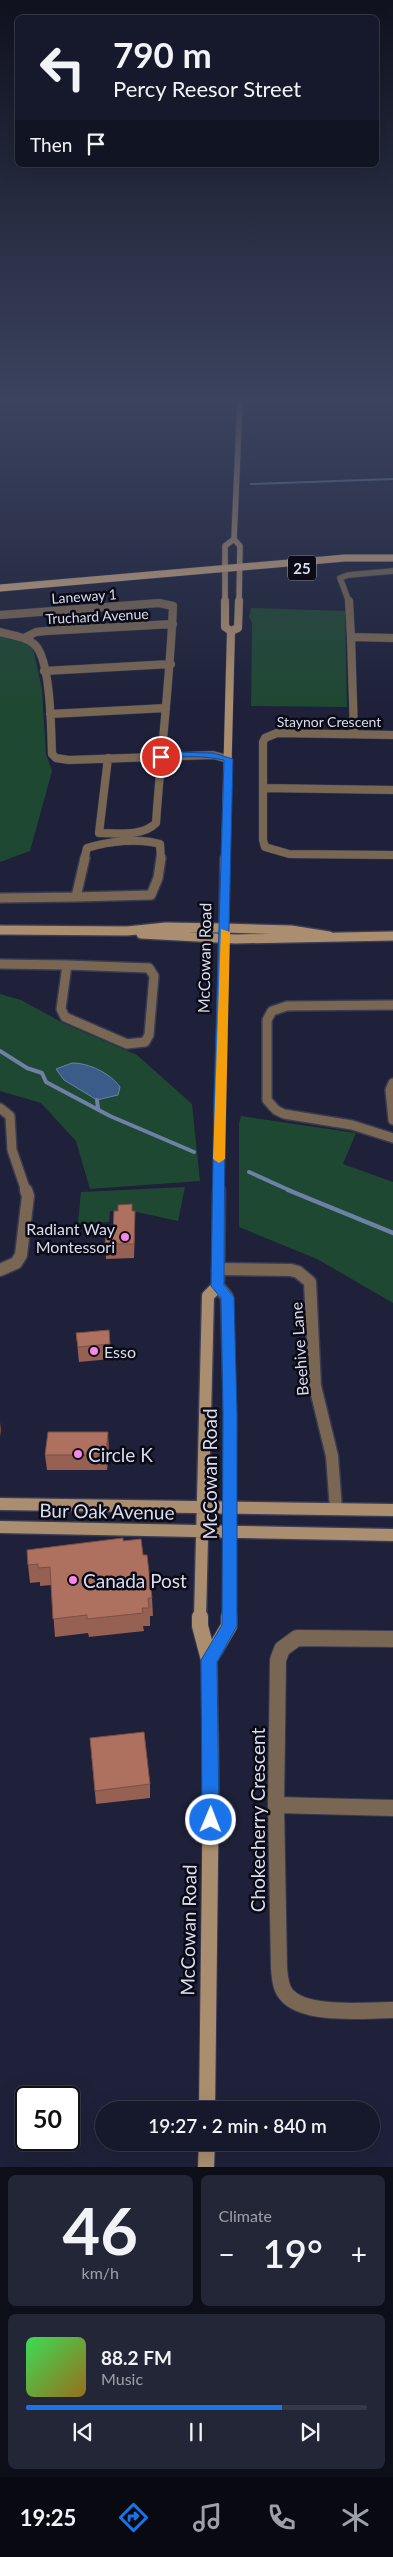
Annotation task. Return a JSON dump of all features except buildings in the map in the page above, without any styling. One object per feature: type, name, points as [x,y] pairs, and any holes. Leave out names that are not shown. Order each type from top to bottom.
[{"type":"main road","name":"McCowan Road","points":[[231,631],[238,628],[240,546],[234,539],[236,502]]},
{"type":"main road","name":"McCowan Road","points":[[231,631],[225,627],[227,581],[224,571],[225,546],[234,539]]},
{"type":"main road","name":"25","points":[[2,589],[120,578],[162,579],[224,571],[350,564],[364,560],[393,558]]},
{"type":"main road","name":"McCowan Road","points":[[209,1660],[230,1626],[227,1297],[218,1286],[218,1268],[220,1095],[231,631]]},
{"type":"main road","points":[[0,930],[127,931],[166,927],[224,928],[291,930],[329,936]]},
{"type":"main road","points":[[127,931],[167,938],[289,940],[329,936],[393,936]]},
{"type":"main road","name":"McCowan Road","points":[[207,2101],[211,1781],[209,1660],[200,1626],[208,1296],[218,1286]]},
{"type":"main road","name":"Bur Oak Avenue","points":[[0,1504],[393,1510]]},
{"type":"main road","name":"Bur Oak Avenue","points":[[0,1527],[393,1535]]},
{"type":"main road","points":[[206,2167],[207,2151]]},
{"type":"street","points":[[354,734],[349,601],[340,578],[348,575],[393,571]]},
{"type":"street","name":"Laneway 1","points":[[0,615],[169,604],[173,606],[172,624]]},
{"type":"street","points":[[108,758],[99,833],[143,831],[154,826],[171,664],[172,624]]},
{"type":"street","name":"Truchard Avenue","points":[[24,638],[40,632],[172,624]]},
{"type":"street","points":[[0,632],[24,638],[38,647],[44,670],[50,714],[52,754],[56,758],[69,760],[161,757],[170,760],[205,761],[228,759]]},
{"type":"street","points":[[351,637],[393,638]]},
{"type":"street","points":[[44,670],[171,664]]},
{"type":"street","points":[[50,714],[166,708]]},
{"type":"street","name":"Staynor Crescent","points":[[393,735],[277,733],[265,738],[263,742],[263,840],[265,847],[289,854],[393,855]]},
{"type":"street","points":[[264,788],[393,790]]},
{"type":"street","points":[[0,898],[76,897],[151,895],[157,885],[162,847],[151,842],[98,844],[87,848],[76,897]]},
{"type":"street","points":[[0,964],[67,965],[149,968],[154,976],[149,1034],[145,1042],[127,1044],[65,1017],[61,1009],[67,965]]},
{"type":"street","points":[[393,1005],[287,1006],[272,1011],[266,1020],[267,1100],[270,1106],[284,1114],[352,1125],[393,1138]]},
{"type":"street","points":[[393,1083],[390,1090],[393,1120]]},
{"type":"street","points":[[0,1108],[10,1116],[12,1150],[28,1196],[21,1255],[16,1263],[0,1270]]},
{"type":"street","name":"Beehive Lane","points":[[218,1268],[290,1270],[298,1272],[310,1282],[315,1386],[332,1456],[336,1509]]},
{"type":"street","name":"Chokecherry Crescent","points":[[393,1639],[297,1638],[282,1649],[278,1660],[276,1805],[279,1968],[281,1984],[288,1996],[300,2005],[318,2008],[393,2010]]},
{"type":"street","points":[[276,1805],[393,1808]]},
{"type":"green space","points":[[251,608],[345,611],[347,707],[251,706],[252,622],[249,617]]},
{"type":"green space","points":[[0,635],[26,643],[33,648],[42,689],[46,754],[52,771],[30,851],[0,862]]},
{"type":"green space","points":[[0,994],[21,1000],[63,1023],[137,1055],[192,1104],[200,1181],[90,1189],[76,1141],[41,1103],[0,1091]]},
{"type":"green space","points":[[241,1116],[356,1133],[343,1164],[393,1182],[393,1303],[317,1259],[239,1227],[239,1123]]},
{"type":"green space","points":[[185,1187],[178,1221],[132,1211],[110,1211],[109,1222],[78,1223],[81,1192]]},
{"type":"water","points":[[72,1063],[79,1063],[99,1070],[111,1077],[120,1087],[118,1095],[97,1100],[64,1080],[56,1069]]},
{"type":"waterway","points":[[0,1051],[27,1068],[42,1073],[46,1082],[110,1116],[194,1152]]},
{"type":"waterway","points":[[97,1100],[98,1108]]},
{"type":"waterway","points":[[249,1172],[291,1191]]},
{"type":"waterway","points":[[288,1190],[393,1233]]},
{"type":"slow traffic","points":[[219,1159],[225,932]]},
{"type":"place","name":"Radiant Way Montessori","points":[[125,1237]]},
{"type":"place","name":"Esso","points":[[94,1351]]},
{"type":"place","name":"Circle K","points":[[78,1454]]},
{"type":"place","name":"Canada Post","points":[[73,1580]]},
{"type":"route","points":[[161,757],[170,755],[213,755],[228,759],[223,918],[225,939],[220,1095],[218,1286],[227,1297],[230,1414],[230,1626],[209,1660],[211,1820]]}]
